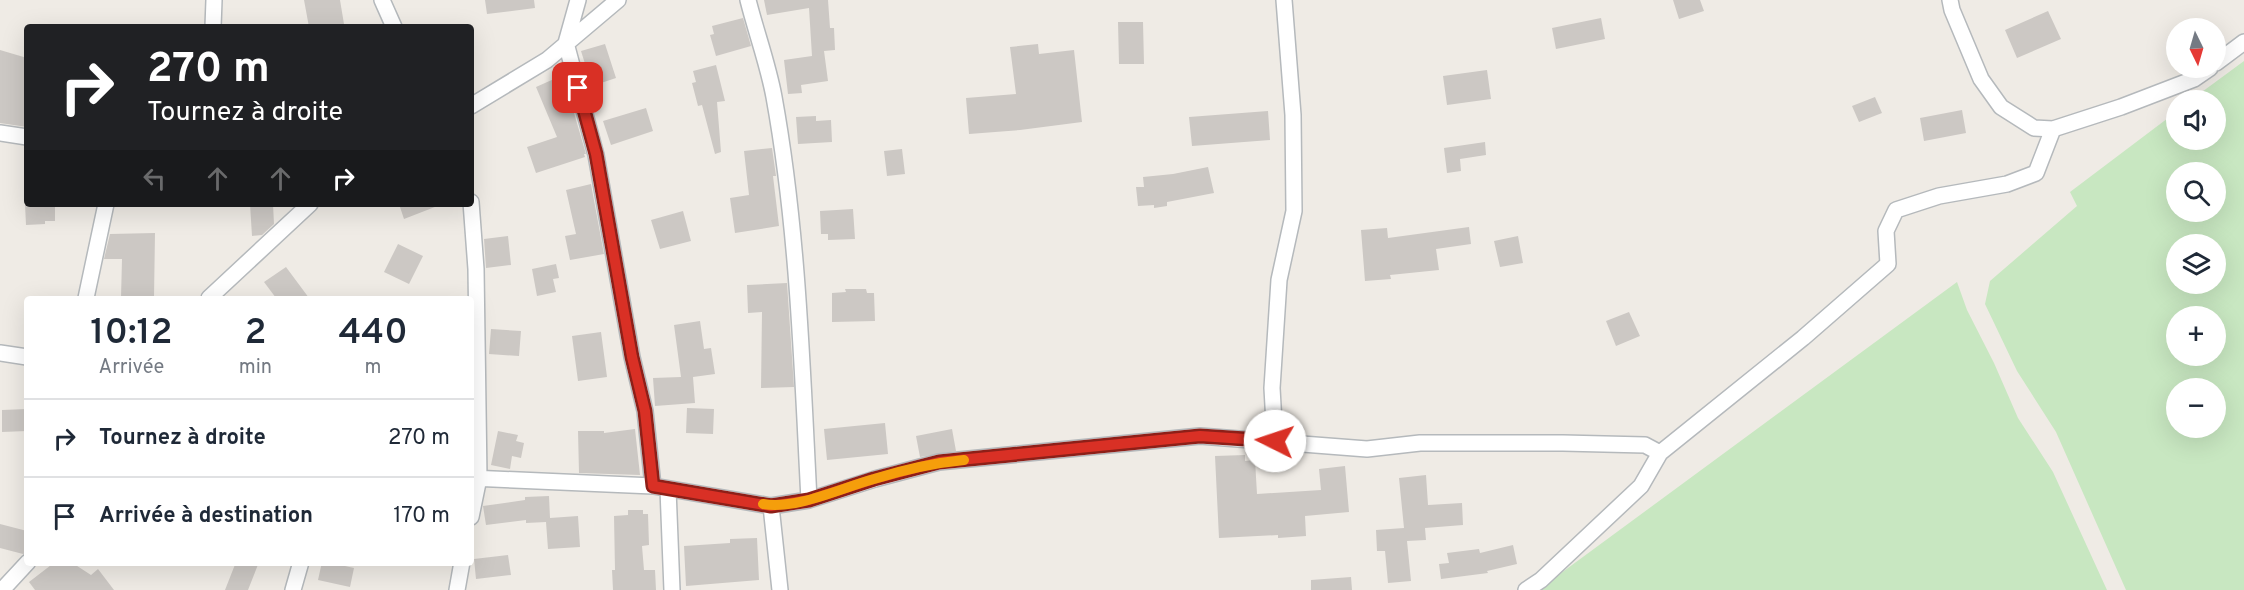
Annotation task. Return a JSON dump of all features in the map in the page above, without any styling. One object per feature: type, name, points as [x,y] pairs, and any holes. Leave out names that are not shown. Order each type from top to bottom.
[{"type":"street","points":[[213,24],[214,0]]},
{"type":"street","points":[[382,0],[393,24]]},
{"type":"street","points":[[579,0],[566,43],[596,154],[632,357],[661,487],[672,590]]},
{"type":"street","points":[[474,104],[547,60],[618,0]]},
{"type":"street","points":[[748,0],[774,95],[785,182],[799,307],[809,500]]},
{"type":"street","points":[[1275,441],[1272,388],[1279,280],[1294,211],[1293,116],[1284,0]]},
{"type":"street","points":[[1950,0],[1981,79],[2001,107],[2034,128],[2053,129],[2121,107],[2197,78]]},
{"type":"street","points":[[2226,56],[2244,42]]},
{"type":"street","points":[[1526,590],[1541,580],[1641,486],[1660,453],[1803,338],[1888,264],[1886,231],[1896,210],[1939,196],[2007,184],[2036,173],[2053,129]]},
{"type":"street","points":[[0,133],[24,137]]},
{"type":"street","points":[[86,296],[105,207]]},
{"type":"street","points":[[211,296],[307,207]]},
{"type":"street","points":[[471,207],[476,269],[475,478],[661,487],[771,506],[809,500],[874,479],[939,462],[1200,436],[1367,449],[1420,443],[1645,445],[1660,453]]},
{"type":"street","points":[[0,353],[24,357]]},
{"type":"street","points":[[771,506],[780,590]]},
{"type":"street","points":[[2,590],[24,566]]},
{"type":"street","points":[[294,590],[300,566]]},
{"type":"street","points":[[457,590],[461,566]]},
{"type":"green space","points":[[2244,61],[2244,590],[2126,590],[2056,432],[2017,371],[1985,304],[1990,281],[2077,206],[2070,192],[2166,120],[2166,150],[2226,150],[2226,90],[2205,90],[2221,78],[2226,78],[2226,74]]},
{"type":"green space","points":[[1957,282],[1967,310],[2018,418],[2053,472],[2107,590],[1538,590]]},
{"type":"building","points":[[304,0],[340,0],[344,24],[308,24]]},
{"type":"building","points":[[485,0],[534,0],[535,8],[487,14]]},
{"type":"building","points":[[764,0],[828,0],[830,28],[834,28],[835,50],[824,51],[828,81],[801,85],[802,93],[788,94],[784,60],[812,56],[809,8],[767,15]]},
{"type":"building","points":[[1673,0],[1700,0],[1704,11],[1679,19]]},
{"type":"building","points":[[2048,11],[2061,39],[2017,58],[2005,30]]},
{"type":"building","points":[[743,18],[751,46],[716,56],[710,35],[714,34],[712,26]]},
{"type":"building","points":[[1601,18],[1605,39],[1556,49],[1552,28]]},
{"type":"building","points":[[1118,22],[1143,22],[1144,64],[1119,64]]},
{"type":"building","points":[[605,44],[616,78],[592,86],[581,51]]},
{"type":"building","points":[[1038,44],[1039,54],[1074,50],[1082,122],[969,134],[966,98],[1016,94],[1010,47]]},
{"type":"building","points":[[0,50],[24,57],[24,127],[0,123]]},
{"type":"building","points":[[716,65],[725,101],[717,102],[721,152],[715,154],[702,105],[698,106],[692,83],[696,82],[693,71]]},
{"type":"building","points":[[1487,70],[1491,99],[1447,105],[1443,76]]},
{"type":"building","points":[[563,75],[586,154],[584,154],[585,157],[536,173],[527,147],[557,137],[536,87]]},
{"type":"building","points":[[1875,97],[1882,113],[1859,122],[1852,106]]},
{"type":"building","points":[[646,108],[653,131],[611,145],[603,121]]},
{"type":"building","points":[[1962,110],[1966,133],[1924,141],[1920,118]]},
{"type":"building","points":[[1268,111],[1270,140],[1192,146],[1189,117]]},
{"type":"building","points":[[816,116],[816,121],[831,120],[832,142],[798,144],[796,117]]},
{"type":"building","points":[[1485,142],[1486,155],[1460,159],[1461,171],[1447,173],[1444,148]]},
{"type":"building","points":[[772,148],[779,226],[735,233],[730,198],[749,195],[744,151]]},
{"type":"building","points":[[902,149],[905,174],[887,176],[884,151]]},
{"type":"building","points":[[1208,167],[1214,193],[1167,202],[1167,206],[1154,208],[1154,205],[1138,206],[1136,187],[1144,187],[1143,177]]},
{"type":"building","points":[[591,184],[604,254],[570,260],[565,236],[576,234],[566,190]]},
{"type":"building","points":[[25,207],[55,207],[55,221],[26,225]]},
{"type":"building","points":[[250,207],[273,207],[274,224],[262,235],[252,236]]},
{"type":"building","points":[[400,207],[435,207],[404,219]]},
{"type":"building","points":[[853,209],[855,239],[828,240],[828,234],[821,234],[820,211]]},
{"type":"building","points":[[683,211],[691,241],[660,249],[651,220]]},
{"type":"building","points":[[1469,227],[1471,244],[1436,249],[1439,270],[1390,275],[1391,279],[1365,281],[1361,230],[1387,228],[1388,238]]},
{"type":"building","points":[[155,233],[154,296],[121,296],[122,259],[104,259],[110,234]]},
{"type":"building","points":[[508,236],[511,265],[486,268],[484,239]]},
{"type":"building","points":[[1518,236],[1523,263],[1500,267],[1494,241]]},
{"type":"building","points":[[398,244],[423,256],[409,284],[384,272]]},
{"type":"building","points":[[556,264],[559,278],[553,279],[556,292],[537,296],[532,269]]},
{"type":"building","points":[[286,267],[308,296],[274,296],[264,282]]},
{"type":"building","points":[[787,283],[794,387],[761,388],[762,312],[748,313],[747,285]]},
{"type":"building","points":[[845,289],[866,289],[867,293],[874,293],[875,321],[832,322],[832,293],[846,292]]},
{"type":"building","points":[[1629,312],[1640,336],[1616,346],[1606,321]]},
{"type":"building","points":[[700,321],[704,349],[711,348],[715,374],[693,377],[695,403],[655,406],[653,378],[681,377],[674,325]]},
{"type":"building","points":[[491,329],[521,331],[519,356],[489,354]]},
{"type":"building","points":[[601,332],[607,377],[578,381],[572,336]]},
{"type":"building","points":[[687,408],[714,409],[713,434],[686,433]]},
{"type":"building","points":[[24,409],[24,431],[2,432],[2,410]]},
{"type":"building","points":[[885,423],[888,454],[827,460],[824,429]]},
{"type":"building","points":[[635,429],[640,475],[579,473],[578,431],[604,431],[604,433]]},
{"type":"building","points":[[952,429],[956,451],[920,457],[916,436]]},
{"type":"building","points":[[498,431],[518,435],[516,441],[524,443],[521,458],[512,456],[510,469],[491,465]]},
{"type":"building","points":[[1245,455],[1245,461],[1255,460],[1257,494],[1321,490],[1319,469],[1345,466],[1349,512],[1305,516],[1306,536],[1219,538],[1215,456]]},
{"type":"building","points":[[1426,475],[1428,505],[1462,503],[1463,525],[1425,528],[1426,540],[1407,541],[1411,581],[1388,583],[1385,551],[1377,551],[1376,530],[1404,528],[1399,478]]},
{"type":"building","points":[[549,496],[550,518],[578,516],[580,547],[548,549],[546,522],[526,523],[526,520],[486,525],[483,506],[525,500],[525,497]]},
{"type":"building","points":[[628,510],[643,510],[643,514],[648,514],[649,545],[642,546],[644,570],[655,570],[656,590],[613,590],[614,516],[628,515]]},
{"type":"building","points":[[0,524],[24,530],[24,554],[0,548]]},
{"type":"building","points":[[757,538],[759,580],[686,586],[684,546],[730,543],[730,539]]},
{"type":"building","points":[[1513,545],[1517,564],[1487,571],[1488,573],[1441,579],[1439,564],[1449,563],[1447,553],[1479,549],[1480,553]]},
{"type":"building","points":[[508,555],[511,575],[476,579],[474,559]]},
{"type":"building","points":[[50,566],[77,566],[91,575],[98,569],[114,590],[35,590],[29,582]]},
{"type":"building","points":[[234,566],[257,566],[248,590],[225,590]]},
{"type":"building","points":[[321,566],[354,568],[350,587],[318,580]]},
{"type":"building","points":[[1351,577],[1352,590],[1311,590],[1311,580]]},
{"type":"slow traffic","points":[[763,504],[771,506],[809,500],[874,479],[939,462],[964,460]]},
{"type":"route","points":[[578,88],[596,154],[632,357],[645,411],[653,486],[771,506],[809,500],[874,479],[939,462],[1200,436],[1275,441]]}]
